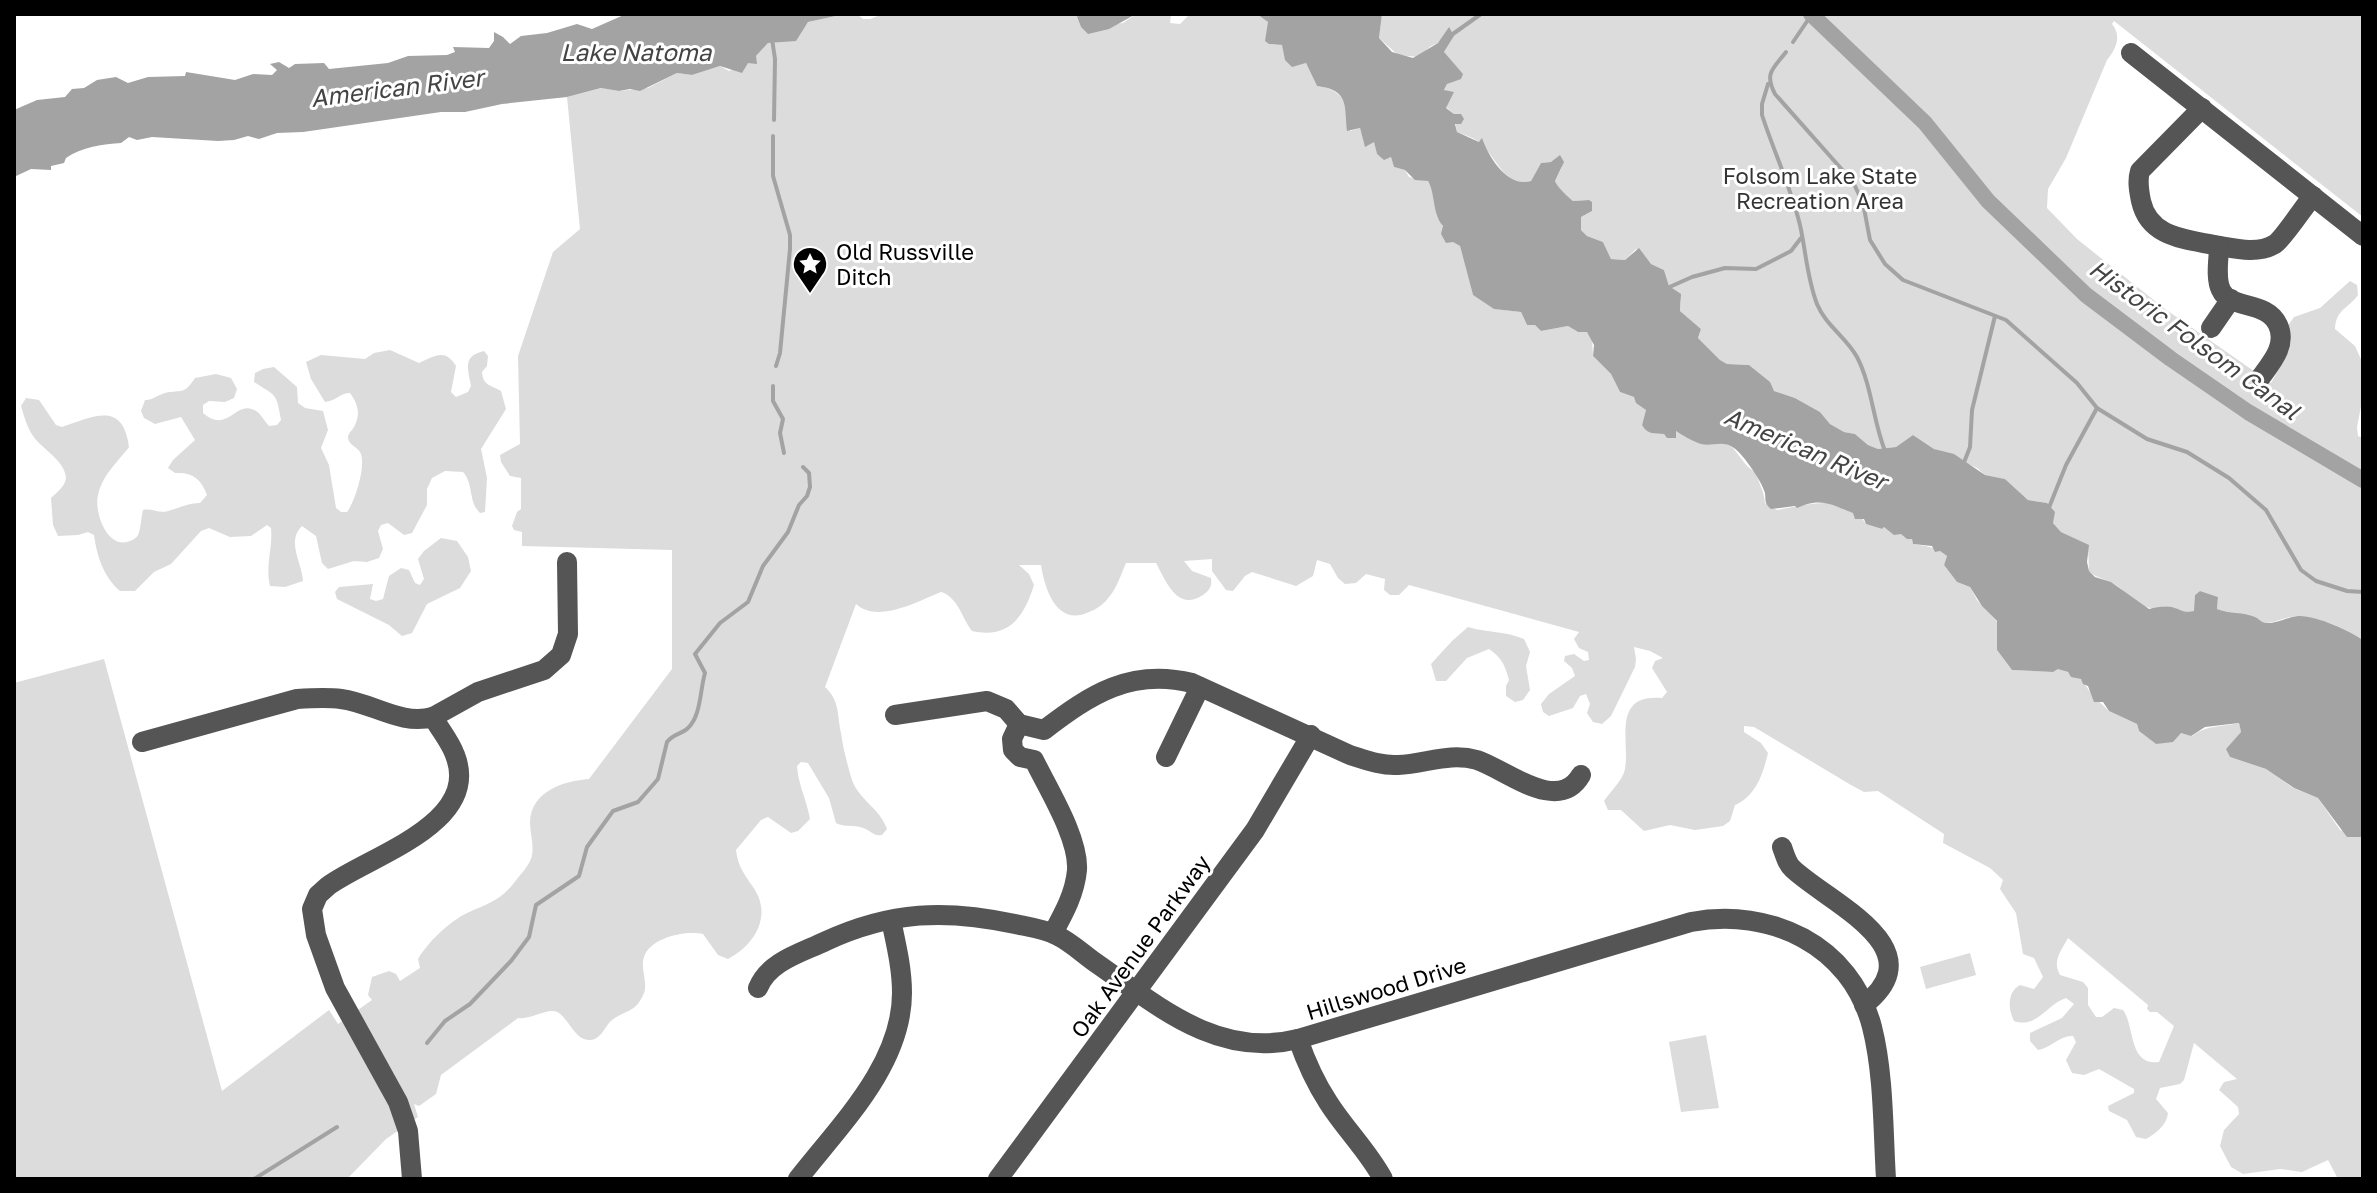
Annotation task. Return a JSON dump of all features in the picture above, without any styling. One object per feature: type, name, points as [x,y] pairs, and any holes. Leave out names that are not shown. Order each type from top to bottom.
[{"type":"street","points":[[2131,53],[2363,236]]},
{"type":"street","points":[[2202,108],[2143,164],[2138,183],[2147,216],[2160,231],[2179,238],[2246,250],[2275,244],[2313,196]]},
{"type":"street","points":[[2219,246],[2220,288],[2231,299],[2263,310],[2272,316],[2278,326],[2279,349],[2261,377]]},
{"type":"street","points":[[2211,328],[2231,299]]},
{"type":"street","points":[[142,742],[297,699],[344,699],[407,719],[422,720],[478,692],[544,670],[561,655],[568,634],[567,562]]},
{"type":"street","points":[[895,715],[987,701],[1006,709],[1019,724],[1044,730],[1096,693],[1113,686],[1157,678],[1175,679],[1311,735],[1350,755],[1378,764],[1399,765],[1465,757],[1486,763],[1544,791],[1565,789],[1577,782],[1581,775]]},
{"type":"street","points":[[1166,757],[1200,687]]},
{"type":"street","points":[[412,1179],[406,1124],[394,1093],[326,967],[312,909],[318,895],[328,886],[434,825],[452,802],[458,775],[457,758],[433,717]]},
{"type":"street","points":[[1019,724],[1012,739],[1013,750],[1020,757],[1034,760],[1042,754],[1044,730]]},
{"type":"street","name":"Oak Avenue Parkway","points":[[998,1179],[1255,830],[1311,735]]},
{"type":"street","points":[[1034,760],[1066,827],[1077,866],[1067,908],[1053,933]]},
{"type":"street","points":[[1782,847],[1790,867],[1854,912],[1884,946],[1890,972],[1881,992],[1864,1005]]},
{"type":"street","name":"Hillswood Drive","points":[[758,988],[766,973],[778,963],[835,937],[891,920],[939,913],[967,915],[1053,933],[1192,1025],[1217,1038],[1258,1045],[1298,1039],[1691,922],[1732,917],[1773,924],[1811,942],[1842,970],[1864,1005],[1876,1045],[1886,1179]]},
{"type":"street","points":[[798,1179],[875,1078],[895,1038],[902,995],[891,920]]},
{"type":"street","points":[[1298,1039],[1317,1084],[1383,1179]]},
{"type":"green space","points":[[845,14],[870,19],[883,14],[1079,14],[1077,18],[1081,27],[1123,23],[1136,14],[1171,14],[1170,23],[1180,24],[1190,14],[1260,15],[1268,22],[1269,44],[1282,45],[1291,66],[1306,63],[1317,86],[1332,90],[1344,100],[1350,131],[1360,128],[1364,143],[1374,141],[1377,154],[1384,159],[1391,157],[1394,167],[1405,170],[1409,177],[1428,181],[1442,225],[1460,246],[1473,295],[1495,309],[1521,312],[1527,325],[1535,325],[1541,331],[1568,326],[1578,332],[1587,332],[1592,338],[1593,356],[1611,374],[1620,392],[1634,397],[1646,410],[1642,425],[1646,430],[1668,438],[1676,431],[1696,442],[1724,442],[1756,473],[1765,503],[1777,510],[1824,503],[1848,507],[1866,524],[1884,527],[1912,538],[1913,544],[1943,553],[1947,556],[1944,565],[1957,582],[1970,587],[1997,622],[1997,650],[2012,670],[2053,672],[2059,668],[2081,679],[2109,711],[2137,724],[2139,731],[2156,744],[2181,733],[2192,736],[2209,728],[2239,723],[2241,732],[2227,749],[2230,757],[2266,769],[2293,788],[2318,798],[2340,830],[2362,837],[2363,1179],[2338,1179],[2328,1160],[2302,1172],[2280,1169],[2243,1174],[2231,1167],[2220,1146],[2224,1130],[2239,1114],[2238,1107],[2219,1090],[2224,1082],[2237,1079],[2194,1043],[2184,1080],[2180,1084],[2160,1088],[2156,1099],[2168,1113],[2165,1121],[2157,1132],[2146,1139],[2136,1137],[2127,1120],[2109,1111],[2108,1106],[2134,1093],[2134,1089],[2099,1069],[2084,1075],[2072,1073],[2066,1060],[2076,1042],[2073,1036],[2064,1037],[2038,1050],[2030,1041],[2030,1033],[2062,1018],[2074,1004],[2066,998],[2036,1019],[2022,1023],[2014,1021],[2010,1006],[2013,992],[2020,985],[2034,989],[2043,977],[2034,958],[2023,954],[2016,913],[2000,889],[2003,880],[1990,868],[1943,843],[1944,834],[1878,791],[1864,792],[1754,727],[1744,726],[1744,732],[1761,743],[1768,753],[1764,769],[1758,784],[1735,805],[1730,821],[1723,826],[1695,830],[1670,825],[1644,831],[1621,810],[1608,810],[1604,801],[1625,769],[1625,733],[1629,711],[1635,703],[1662,698],[1667,692],[1652,668],[1655,661],[1663,658],[1634,647],[1635,667],[1611,716],[1602,724],[1593,722],[1587,713],[1590,704],[1586,694],[1580,696],[1573,708],[1549,716],[1543,712],[1541,704],[1549,694],[1575,676],[1564,661],[1565,656],[1574,654],[1584,661],[1589,660],[1588,652],[1579,648],[1574,639],[1579,632],[1409,585],[1399,595],[1390,595],[1384,590],[1385,579],[1366,574],[1356,583],[1345,584],[1330,564],[1317,560],[1313,576],[1296,586],[1252,572],[1233,591],[1226,590],[1212,571],[1212,559],[1184,561],[1192,571],[1211,578],[1209,590],[1194,599],[1179,597],[1168,586],[1156,563],[1126,563],[1105,602],[1078,615],[1069,614],[1054,604],[1041,565],[1019,565],[1029,574],[1034,585],[1020,616],[996,632],[972,631],[956,603],[941,592],[886,611],[865,610],[856,604],[825,687],[836,703],[854,785],[884,822],[887,829],[882,835],[836,823],[829,798],[808,763],[801,762],[797,766],[798,773],[810,819],[798,831],[791,833],[768,817],[761,820],[736,850],[741,867],[760,900],[761,921],[745,947],[728,959],[718,955],[703,934],[679,934],[654,944],[643,961],[645,989],[641,999],[634,1008],[612,1020],[594,1039],[581,1037],[555,1011],[518,1018],[441,1075],[436,1094],[419,1106],[414,1104],[418,1117],[386,1139],[348,1178],[14,1179],[14,683],[104,659],[222,1091],[329,1010],[338,1024],[372,1000],[368,995],[372,977],[389,971],[396,974],[400,981],[420,968],[418,959],[440,933],[460,917],[500,896],[527,867],[532,854],[530,822],[536,802],[560,785],[589,779],[672,669],[672,550],[522,546],[522,532],[514,530],[512,526],[521,509],[521,478],[510,476],[500,455],[520,444],[518,356],[553,252],[580,229],[567,97],[602,88],[619,91],[648,88],[677,73],[692,75],[720,66],[729,71],[748,62],[756,63],[756,56],[768,43],[791,38],[808,22]],"holes":[[[2068,938],[2148,1005],[2150,1012],[2157,1012],[2174,1026],[2159,1062],[2149,1062],[2137,1052],[2123,1010],[2114,1008],[2102,1017],[2096,1017],[2088,1005],[2088,988],[2083,982],[2060,975],[2057,961]]]},
{"type":"green space","name":"Folsom Lake State Recreation Area","points":[[1382,14],[2363,14],[2363,217],[2114,21],[2115,47],[2066,158],[2048,189],[2047,208],[2077,239],[2165,309],[2271,383],[2279,369],[2288,340],[2289,324],[2294,317],[2320,308],[2350,281],[2357,285],[2358,295],[2340,313],[2335,329],[2355,346],[2363,364],[2363,396],[2357,427],[2358,436],[2363,438],[2363,640],[2348,631],[2309,618],[2291,617],[2266,623],[2248,620],[2217,609],[2218,597],[2200,591],[2195,595],[2195,611],[2142,605],[2116,585],[2089,571],[2088,545],[2061,532],[2053,523],[2047,503],[2028,500],[2005,479],[1985,475],[1913,435],[1896,447],[1878,449],[1868,445],[1855,434],[1830,424],[1820,412],[1774,391],[1769,382],[1749,365],[1727,364],[1720,360],[1698,338],[1701,329],[1680,311],[1681,300],[1669,286],[1664,270],[1651,264],[1636,249],[1625,260],[1611,259],[1603,242],[1581,230],[1581,217],[1592,211],[1592,203],[1588,200],[1573,201],[1560,190],[1555,181],[1562,167],[1551,162],[1541,163],[1531,181],[1514,180],[1507,176],[1478,141],[1457,132],[1454,114],[1446,107],[1453,92],[1444,91],[1447,84],[1453,81],[1444,52],[1454,36],[1431,46],[1418,57],[1398,55],[1379,38]]},
{"type":"green space","points":[[390,350],[419,363],[439,355],[448,357],[456,366],[451,392],[456,397],[468,392],[471,386],[468,364],[472,356],[484,351],[488,356],[487,366],[482,372],[484,380],[501,391],[506,409],[481,449],[487,478],[485,512],[480,513],[476,509],[463,472],[445,471],[432,478],[427,489],[427,505],[412,533],[404,535],[388,523],[381,525],[378,531],[383,549],[379,558],[328,569],[322,563],[316,536],[302,526],[297,532],[295,545],[303,581],[285,587],[270,586],[271,528],[267,525],[251,536],[230,537],[209,528],[201,531],[171,564],[154,572],[135,591],[120,591],[109,579],[99,558],[94,535],[88,532],[58,536],[53,525],[51,498],[63,486],[66,477],[61,465],[29,429],[21,406],[26,398],[39,400],[56,425],[62,427],[105,416],[113,417],[120,423],[126,432],[129,447],[103,481],[97,502],[108,534],[120,542],[127,542],[138,535],[143,510],[168,511],[200,503],[207,495],[196,478],[168,468],[195,440],[181,417],[155,424],[144,418],[141,411],[145,400],[182,391],[195,378],[216,374],[231,378],[237,389],[234,398],[225,402],[209,401],[203,405],[203,413],[212,419],[225,419],[249,408],[258,412],[269,426],[277,425],[281,420],[276,400],[254,382],[255,373],[274,367],[297,387],[298,403],[305,408],[323,411],[328,430],[321,448],[329,465],[336,508],[347,512],[356,492],[362,465],[360,452],[348,438],[357,418],[357,405],[350,393],[325,402],[311,379],[306,362],[321,355],[365,359],[374,353]]},
{"type":"green space","points":[[441,538],[457,541],[468,557],[471,571],[460,588],[427,604],[412,633],[402,636],[389,625],[337,599],[335,592],[339,587],[373,584],[370,599],[383,599],[389,576],[401,568],[409,570],[415,583],[420,585],[424,579],[418,559]]},
{"type":"green space","points":[[1468,627],[1524,639],[1530,652],[1526,666],[1530,690],[1523,700],[1515,702],[1506,696],[1509,680],[1506,670],[1489,649],[1467,658],[1446,681],[1436,681],[1431,664]]},
{"type":"green space","points":[[1970,953],[1976,975],[1926,989],[1920,967]]},
{"type":"green space","points":[[1706,1035],[1719,1108],[1681,1112],[1669,1042]]},
{"type":"water","name":"Lake Natoma","points":[[626,14],[845,14],[808,22],[796,41],[768,43],[756,56],[757,64],[748,63],[742,73],[720,66],[692,75],[677,73],[640,91],[601,88],[567,97],[277,133],[259,139],[248,136],[218,141],[152,137],[137,140],[129,137],[121,143],[79,151],[66,158],[64,163],[51,166],[51,170],[31,169],[14,177],[14,110],[37,100],[65,97],[72,89],[84,88],[97,80],[116,77],[128,83],[148,77],[185,76],[186,72],[235,80],[253,74],[272,75],[277,70],[270,64],[279,62],[289,68],[295,64],[324,63],[329,69],[388,63],[408,56],[447,55],[455,52],[453,47],[489,48],[494,41],[494,32],[510,44],[521,36],[547,33],[577,24],[592,29]]},
{"type":"water","points":[[1079,14],[1136,14],[1109,29],[1088,34],[1081,27],[1077,17]]},
{"type":"water","name":"American River","points":[[1257,14],[1382,14],[1379,38],[1392,52],[1413,58],[1438,43],[1449,27],[1454,36],[1444,52],[1463,74],[1461,79],[1447,84],[1444,90],[1454,92],[1446,108],[1454,114],[1461,114],[1464,119],[1461,124],[1455,124],[1457,132],[1479,142],[1482,138],[1500,170],[1523,182],[1531,181],[1541,163],[1551,162],[1560,155],[1564,162],[1555,181],[1558,186],[1573,201],[1592,202],[1592,211],[1581,217],[1581,230],[1603,242],[1611,259],[1625,260],[1639,248],[1651,264],[1664,270],[1669,286],[1681,294],[1680,311],[1701,329],[1698,338],[1720,360],[1727,364],[1749,365],[1770,382],[1774,391],[1820,412],[1830,424],[1855,434],[1868,445],[1878,449],[1896,447],[1913,435],[1934,449],[1954,454],[1985,475],[2005,479],[2028,500],[2047,503],[2055,512],[2053,523],[2061,532],[2089,545],[2089,571],[2095,577],[2111,582],[2149,609],[2169,607],[2194,611],[2195,595],[2200,591],[2218,597],[2217,609],[2222,611],[2250,615],[2266,623],[2298,616],[2313,618],[2363,640],[2363,841],[2361,837],[2347,837],[2318,798],[2294,788],[2266,769],[2230,757],[2226,749],[2241,732],[2239,723],[2205,727],[2191,736],[2181,733],[2173,742],[2156,744],[2139,731],[2137,724],[2109,711],[2103,702],[2094,702],[2088,686],[2068,672],[2058,669],[2053,672],[2012,670],[1997,650],[1997,621],[1982,606],[1970,587],[1957,582],[1944,565],[1947,556],[1940,551],[1935,552],[1932,546],[1913,544],[1912,539],[1901,534],[1894,535],[1884,527],[1866,524],[1864,519],[1855,519],[1853,513],[1827,503],[1771,509],[1757,476],[1743,456],[1730,445],[1698,443],[1676,431],[1676,438],[1667,438],[1664,434],[1646,430],[1642,425],[1646,410],[1636,403],[1634,397],[1620,392],[1611,374],[1593,356],[1594,345],[1587,332],[1578,332],[1568,326],[1541,331],[1535,325],[1527,325],[1521,312],[1494,309],[1473,295],[1460,246],[1453,242],[1446,243],[1441,234],[1443,226],[1437,216],[1428,181],[1415,180],[1405,170],[1394,167],[1391,157],[1384,160],[1377,154],[1374,142],[1365,147],[1360,128],[1347,131],[1345,107],[1340,95],[1317,86],[1306,63],[1292,67],[1285,60],[1282,45],[1265,41],[1268,22]]},
{"type":"waterway","points":[[1450,36],[1481,14]]},
{"type":"waterway","name":"Historic Folsom Canal","points":[[1811,14],[1925,123],[1988,201],[2086,295],[2248,412],[2363,480]]},
{"type":"waterway","points":[[1793,42],[1812,14]]},
{"type":"waterway","points":[[772,39],[775,59],[774,120]]},
{"type":"waterway","points":[[1786,52],[1770,76],[1775,94],[1853,182],[1863,203],[1870,240],[1885,264],[1903,280],[2006,320],[2077,383],[2097,408],[2147,439],[2187,452],[2229,478],[2266,510],[2301,570],[2316,581],[2347,591],[2363,592]]},
{"type":"waterway","points":[[1768,84],[1762,115],[1796,211],[1817,304],[1857,357],[1885,451]]},
{"type":"waterway","points":[[773,136],[773,176],[790,235],[780,353],[776,366]]},
{"type":"waterway","points":[[1665,289],[1692,277],[1725,268],[1756,269],[1791,251],[1801,238]]},
{"type":"waterway","points":[[1963,465],[1970,447],[1972,410],[1995,316]]},
{"type":"waterway","points":[[773,386],[773,401],[783,419],[780,433],[784,453]]},
{"type":"waterway","points":[[2048,510],[2066,465],[2097,408]]},
{"type":"waterway","points":[[427,1043],[445,1021],[470,1004],[511,961],[529,937],[536,905],[579,876],[587,847],[613,811],[638,802],[658,779],[667,742],[688,728],[698,710],[705,673],[695,654],[720,623],[748,602],[763,566],[788,532],[799,505],[807,496],[809,473],[803,467]]},
{"type":"waterway","points":[[254,1179],[337,1127]]},
{"type":"place","name":"Old Russville Ditch","points":[[810,295]]}]
